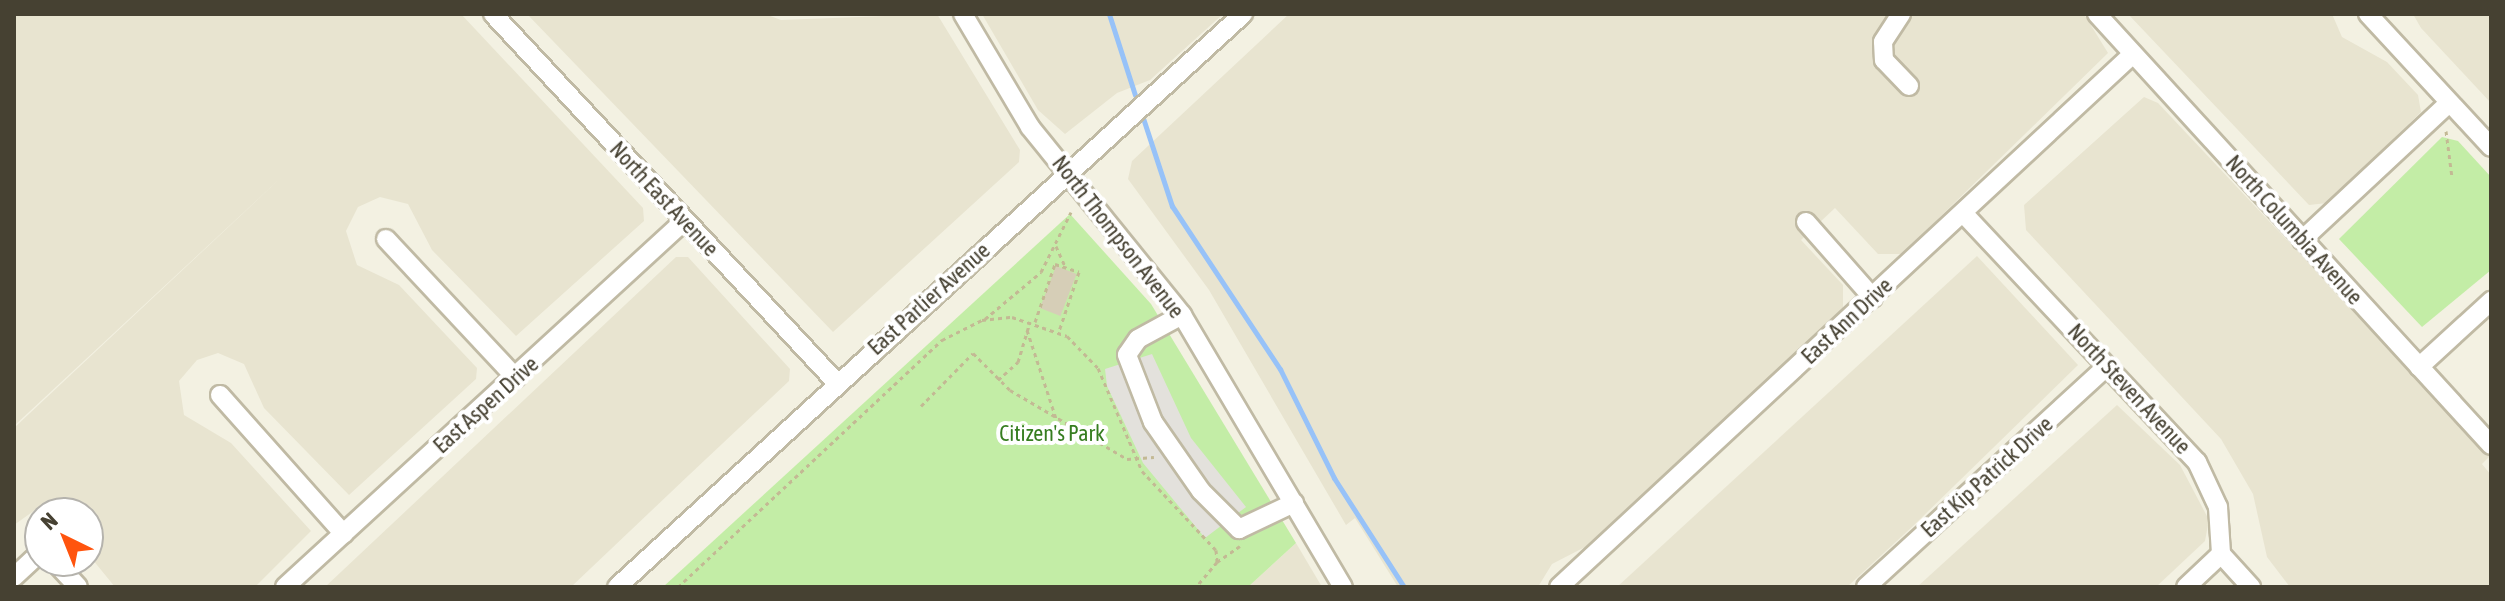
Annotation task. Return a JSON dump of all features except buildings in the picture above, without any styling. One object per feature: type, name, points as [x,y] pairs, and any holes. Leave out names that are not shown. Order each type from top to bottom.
[{"type":"street","name":"North East Avenue","points":[[493,14],[837,383]]},
{"type":"street","name":"North Thompson Avenue","points":[[963,14],[998,82],[1182,315],[1343,587]]},
{"type":"street","name":"East Parlier Avenue","points":[[617,587],[1243,14]]},
{"type":"street","points":[[1901,14],[1883,42],[1884,60],[1909,86]]},
{"type":"street","name":"North Columbia Avenue","points":[[2097,14],[2491,445]]},
{"type":"street","points":[[2368,14],[2491,147]]},
{"type":"street","name":"East Ann Drive","points":[[1559,587],[2133,54]]},
{"type":"street","points":[[2302,240],[2449,103]]},
{"type":"street","name":"North Steven Avenue","points":[[1964,214],[2197,462],[2218,507],[2221,554]]},
{"type":"street","name":"East Aspen Drive","points":[[285,587],[684,221]]},
{"type":"street","points":[[1806,222],[1873,298]]},
{"type":"street","points":[[386,239],[516,378]]},
{"type":"street","points":[[2419,367],[2491,301]]},
{"type":"street","points":[[1182,315],[1138,339],[1127,355],[1153,422],[1201,491],[1239,529],[1294,503]]},
{"type":"street","name":"East Kip Patrick Drive","points":[[1866,587],[2107,366]]},
{"type":"street","points":[[220,395],[344,534]]},
{"type":"street","points":[[2186,587],[2221,554],[2251,587]]},
{"type":"path","points":[[2449,103],[2445,152],[2452,177]]},
{"type":"path","points":[[678,587],[930,350],[1016,299],[1056,246],[1071,212]]},
{"type":"path","points":[[1056,246],[1066,268]]},
{"type":"path","points":[[998,380],[1018,362],[1027,330],[1055,264],[1079,272],[1059,332]]},
{"type":"path","points":[[982,320],[1033,321],[1059,332],[1098,368],[1141,463],[1216,550],[1217,562],[1196,587]]},
{"type":"path","points":[[1027,330],[1056,418]]},
{"type":"path","points":[[921,406],[973,353],[998,380],[1056,418],[1141,463]]},
{"type":"path","points":[[1216,550],[1231,552]]},
{"type":"shaded area","points":[[14,14],[461,14],[643,208],[644,221],[516,336],[432,250],[408,204],[380,197],[358,207],[346,231],[357,265],[399,285],[477,368],[476,379],[349,495],[264,408],[244,364],[218,353],[197,360],[179,381],[184,415],[231,443],[311,531],[255,587],[115,587],[104,574],[104,497],[24,497],[24,518],[14,525],[14,428],[285,174],[14,426]]},
{"type":"shaded area","points":[[527,14],[765,14],[781,20],[937,14],[1020,150],[1019,162],[833,332]]},
{"type":"shaded area","points":[[982,14],[1223,14],[1150,80],[1117,93],[1065,134],[1038,110]]},
{"type":"shaded area","points":[[1289,14],[2084,14],[2108,53],[1902,254],[1878,254],[1835,208],[1801,240],[1843,285],[1843,309],[1585,547],[1552,564],[1538,587],[1398,587],[1355,518],[1346,525],[1209,290],[1128,179],[1132,161]]},
{"type":"shaded area","points":[[2128,14],[2332,14],[2342,37],[2387,62],[2418,95],[2421,112],[2327,203],[2309,205]]},
{"type":"shaded area","points":[[2413,14],[2491,14],[2491,103],[2421,28]]},
{"type":"shaded area","points":[[2144,97],[2158,103],[2490,456],[2482,464],[2491,475],[2491,587],[2290,587],[2267,557],[2253,494],[2221,439],[2026,230],[2024,205]]},
{"type":"shaded area","points":[[1977,256],[2078,365],[1847,587],[1617,587]]},
{"type":"shaded area","points":[[676,257],[688,257],[790,369],[789,381],[571,587],[325,587]]},
{"type":"shaded area","points":[[1152,354],[1191,438],[1246,507],[1205,538],[1143,463],[1107,386],[1105,369]]},
{"type":"shaded area","points":[[2117,405],[2180,465],[2209,520],[2205,541],[2156,587],[1917,587]]},
{"type":"shaded area","points":[[1296,543],[1322,587],[1248,587]]},
{"type":"green space","points":[[2442,137],[2458,141],[2491,177],[2491,270],[2422,327],[2339,239]]},
{"type":"green space","name":"Citizen's Park","points":[[1070,214],[1151,304],[1296,543],[1248,587],[663,587]]},
{"type":"waterway","points":[[1109,14],[1135,95]]},
{"type":"waterway","points":[[1143,118],[1172,206],[1280,369],[1334,478],[1404,587]]}]
